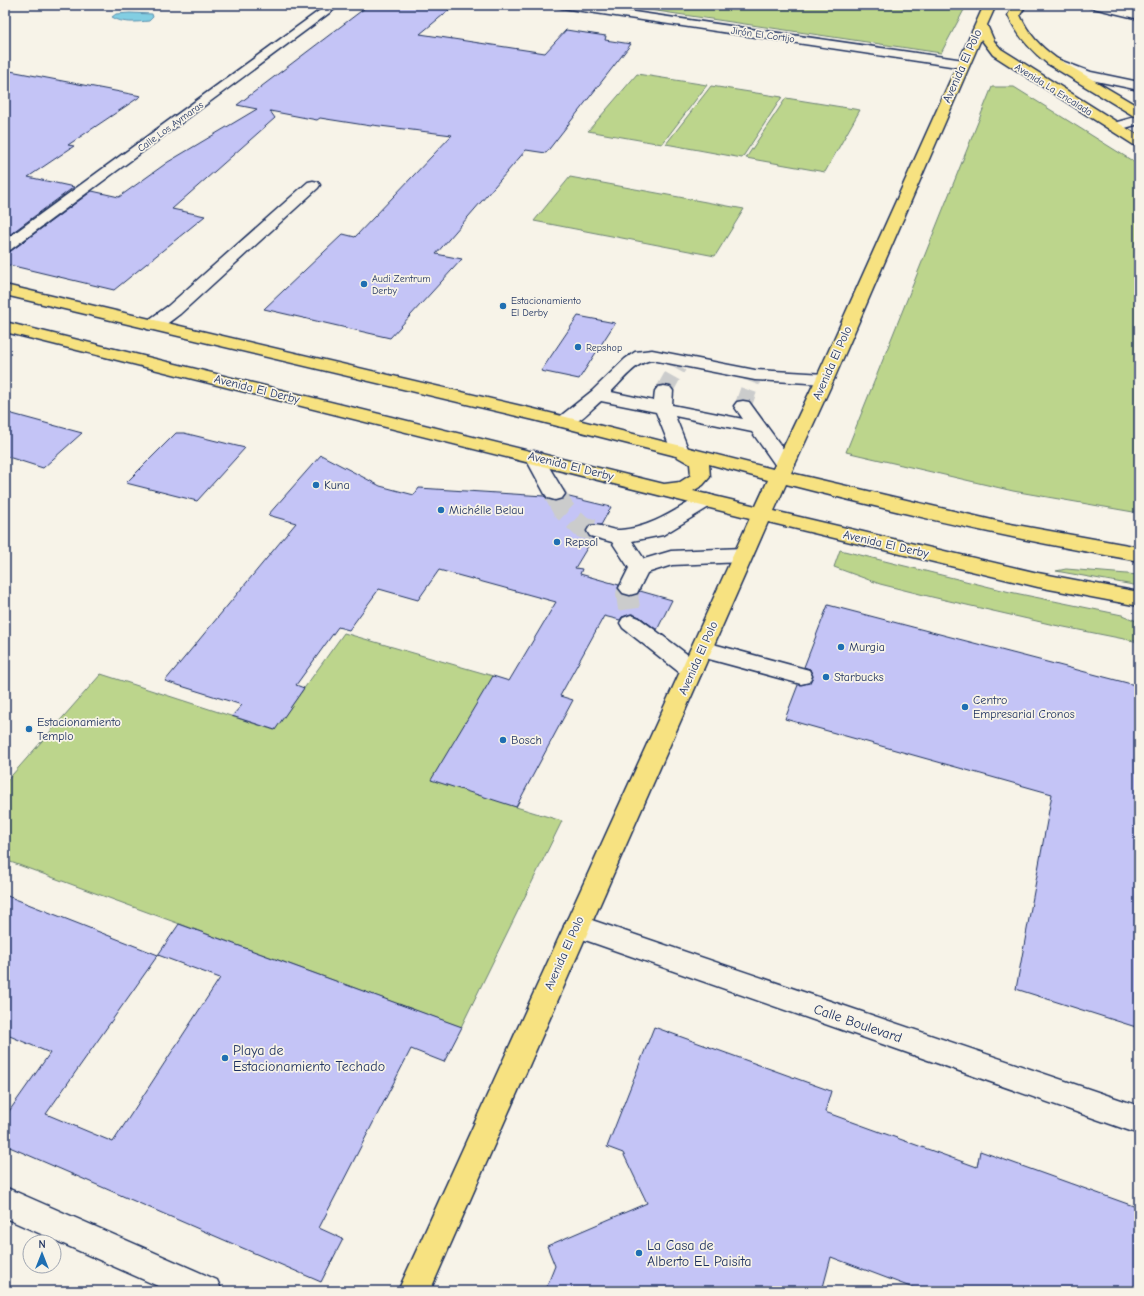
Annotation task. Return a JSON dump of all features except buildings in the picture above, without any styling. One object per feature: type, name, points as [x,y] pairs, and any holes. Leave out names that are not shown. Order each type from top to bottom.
[{"type":"main road","name":"Avenida El Polo","points":[[414,1291],[743,555],[764,513],[825,379],[990,5]]},
{"type":"main road","name":"Avenida La Encalada","points":[[1020,5],[1014,15],[1021,31],[1040,51],[1052,61],[1139,113]]},
{"type":"main road","name":"Avenida La Encalada","points":[[981,24],[988,42],[992,47],[1016,65],[1139,142]]},
{"type":"main road","points":[[1016,65],[1077,94],[1090,96],[1095,95],[1097,93],[1094,87]]},
{"type":"main road","points":[[5,290],[564,422],[680,451],[782,471],[845,494],[1003,530],[1139,554]]},
{"type":"main road","name":"Avenida El Derby","points":[[5,327],[1038,580],[1139,599]]},
{"type":"main road","points":[[659,488],[684,488],[691,485],[700,476],[701,466],[698,461],[680,451]]},
{"type":"street","name":"Calle Los Aymaras","points":[[5,247],[334,5]]},
{"type":"street","name":"Jirón El Cortijo","points":[[562,5],[964,64]]},
{"type":"street","points":[[1093,5],[1139,16]]},
{"type":"street","points":[[1052,61],[1087,75],[1139,86]]},
{"type":"street","points":[[1116,127],[1139,120]]},
{"type":"street","points":[[153,325],[174,310],[313,185]]},
{"type":"street","points":[[564,422],[598,395],[630,362],[641,356],[652,355],[680,363],[753,378],[825,379]]},
{"type":"street","points":[[598,395],[664,399],[758,428]]},
{"type":"street","points":[[664,399],[680,451]]},
{"type":"street","points":[[743,406],[758,428],[782,471]]},
{"type":"street","points":[[534,457],[555,494]]},
{"type":"street","points":[[597,531],[618,537],[656,530],[707,500]]},
{"type":"street","points":[[618,537],[639,568]]},
{"type":"street","points":[[630,588],[639,568],[671,558],[743,555]]},
{"type":"street","points":[[631,623],[692,670]]},
{"type":"street","points":[[702,649],[801,676]]},
{"type":"street","name":"Calle Boulevard","points":[[577,926],[1139,1120]]},
{"type":"street","points":[[5,1202],[206,1291]]},
{"type":"green space","points":[[616,5],[961,5],[965,8],[941,53]]},
{"type":"green space","points":[[637,74],[707,85],[662,144],[588,131]]},
{"type":"green space","points":[[711,86],[782,97],[742,158],[666,144]]},
{"type":"green space","points":[[992,87],[1014,87],[1139,165],[1139,513],[1013,491],[846,452]]},
{"type":"green space","points":[[786,98],[860,110],[825,172],[746,158]]},
{"type":"green space","points":[[570,177],[744,209],[715,256],[534,221]]},
{"type":"green space","points":[[840,550],[1010,592],[1122,615],[1139,622],[1139,642],[1054,625],[880,584],[834,567]]},
{"type":"green space","points":[[1066,569],[1139,575],[1139,586],[1056,571]]},
{"type":"green space","points":[[344,633],[493,676],[516,807],[562,821],[461,1027],[5,860],[5,783],[101,674],[274,730]]},
{"type":"water","points":[[116,14],[152,14],[153,17],[149,21],[125,22],[112,17]]},
{"type":"tunnel","points":[[664,391],[678,366]]},
{"type":"tunnel","points":[[743,406],[752,380]]},
{"type":"tunnel","points":[[555,494],[563,509],[582,527],[597,531]]},
{"type":"tunnel","points":[[630,588],[627,594],[631,623]]},
{"type":"place","name":"Audi Zentrum Derby","points":[[364,284]]},
{"type":"place","name":"Estacionamiento El Derby","points":[[503,306]]},
{"type":"place","name":"Repshop","points":[[578,347]]},
{"type":"place","name":"Kuna","points":[[316,485]]},
{"type":"place","name":"Michélle Belau","points":[[441,510]]},
{"type":"place","name":"Repsol","points":[[557,542]]},
{"type":"place","name":"Murgia","points":[[841,647]]},
{"type":"place","name":"Starbucks","points":[[826,677]]},
{"type":"place","name":"Centro Empresarial Cronos","points":[[965,707]]},
{"type":"place","name":"Estacionamiento Templo","points":[[29,729]]},
{"type":"place","name":"Bosch","points":[[503,740]]},
{"type":"place","name":"Playa de Estacionamiento Techado","points":[[225,1058]]},
{"type":"place","name":"La Casa de Alberto EL Paisita","points":[[639,1253]]}]
